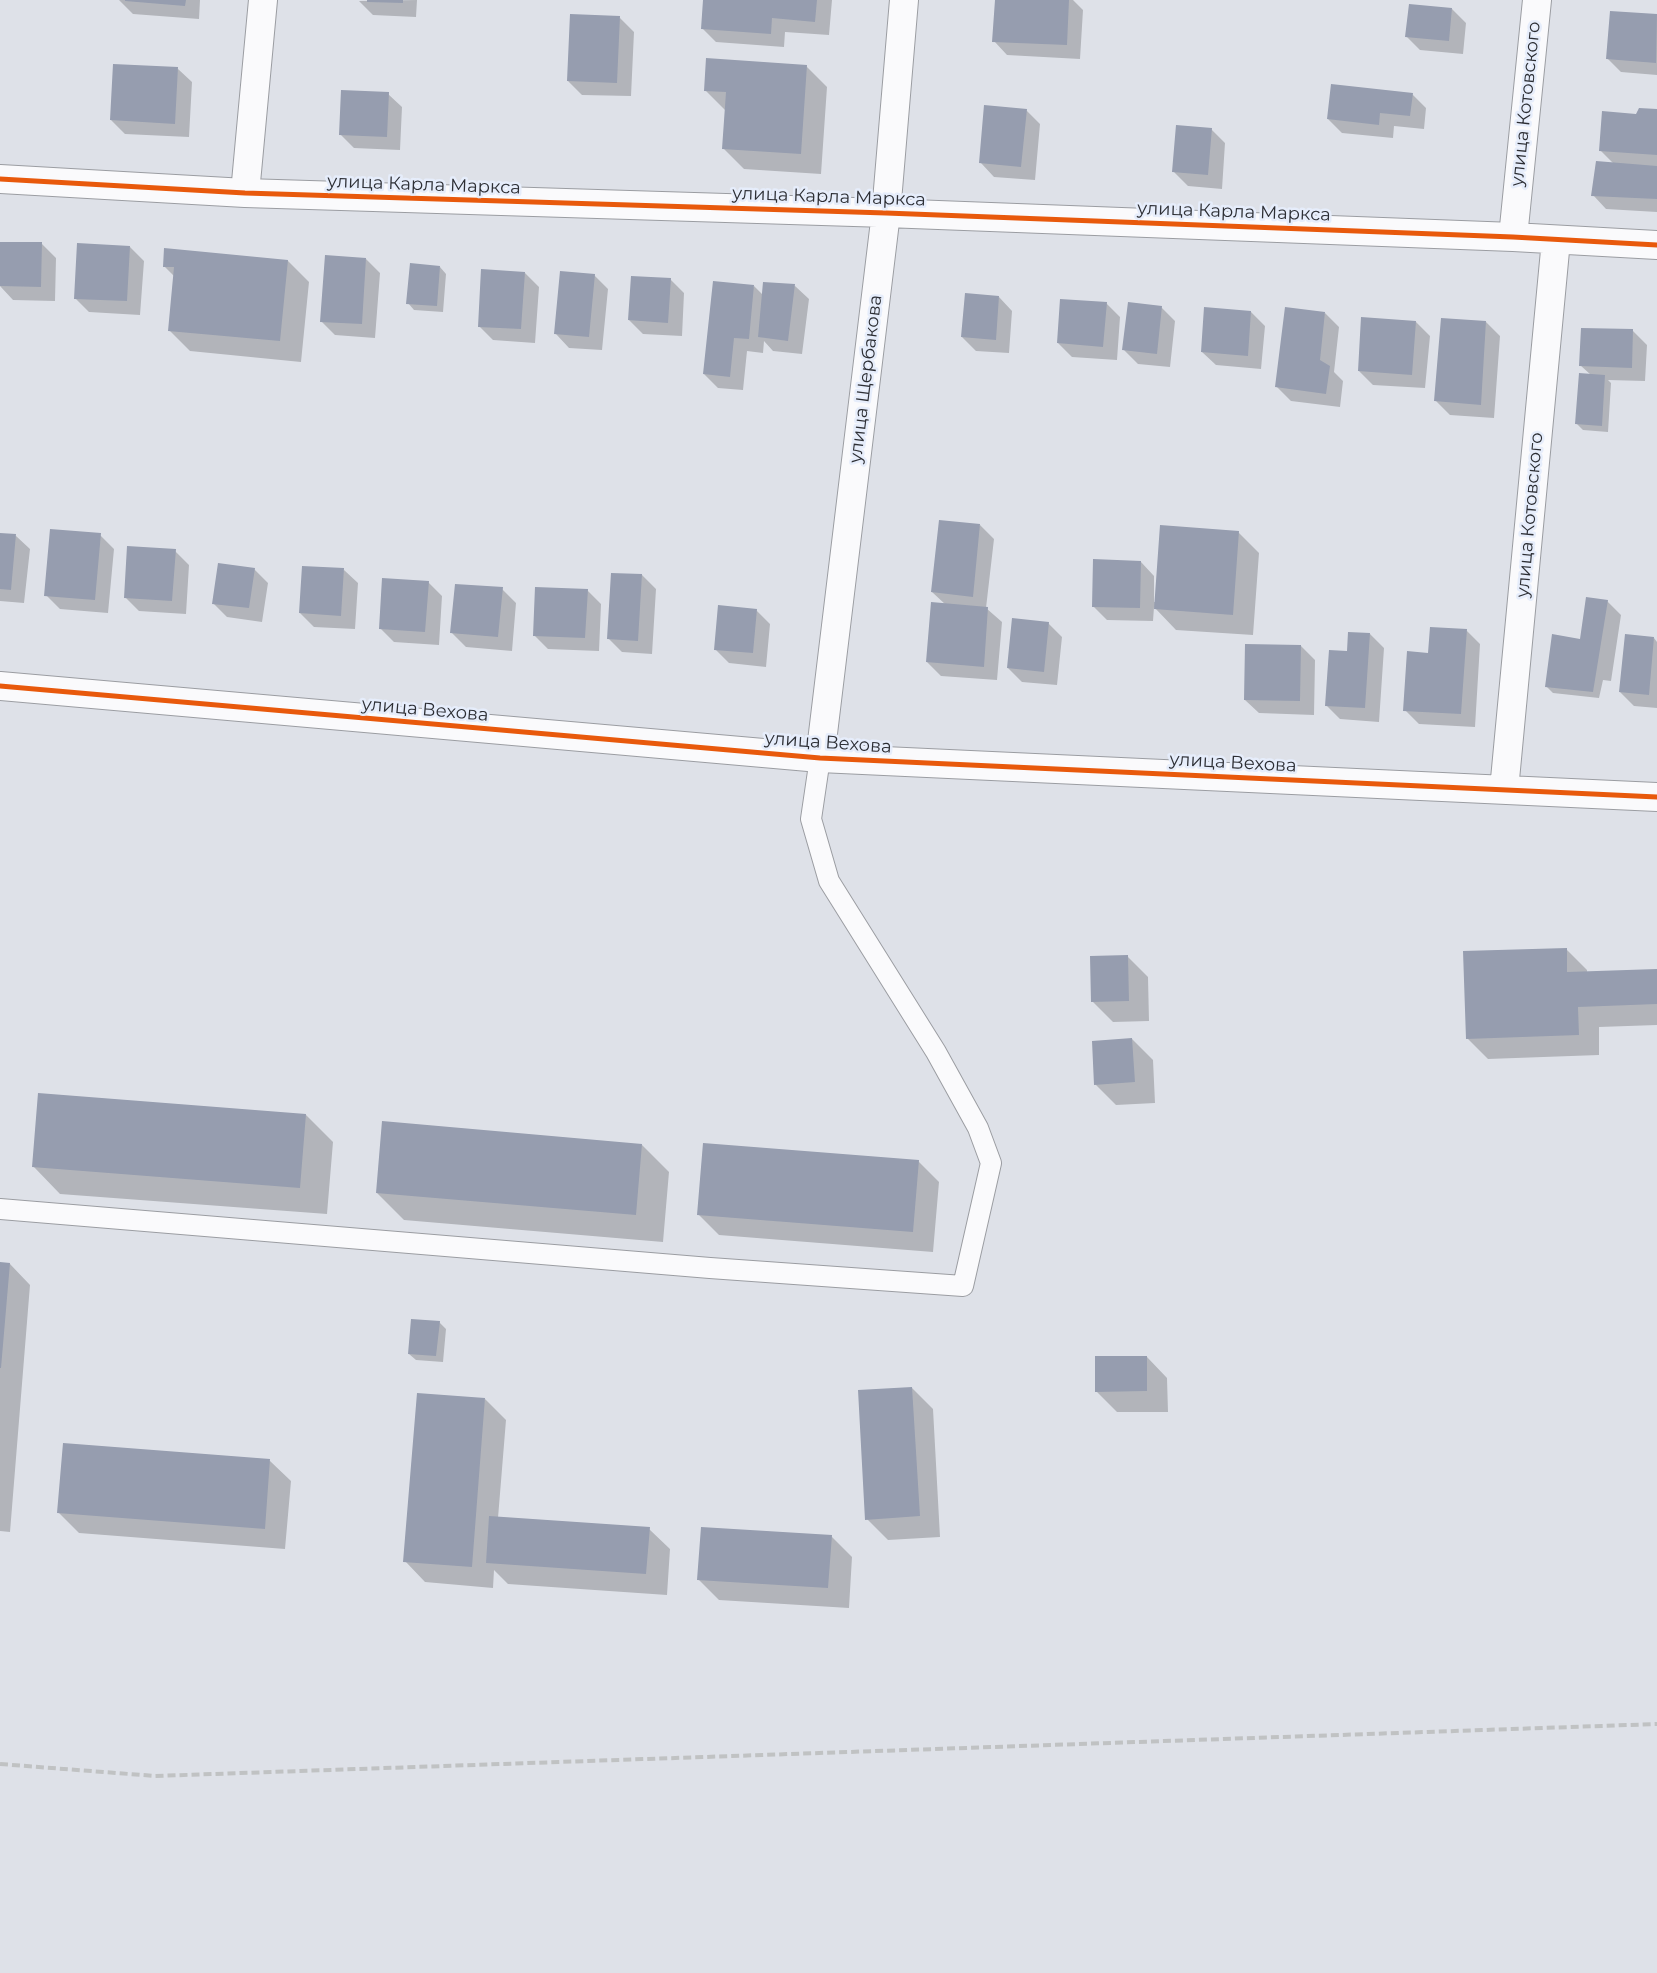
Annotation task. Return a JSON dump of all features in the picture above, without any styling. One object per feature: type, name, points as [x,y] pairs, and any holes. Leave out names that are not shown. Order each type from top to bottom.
[{"type":"street","points":[[244,193],[263,0]]},
{"type":"street","name":"улица Щербакова","points":[[820,758],[886,213],[904,0]]},
{"type":"street","name":"улица Котовского","points":[[1512,237],[1537,0]]},
{"type":"street","name":"улица Карла Маркса","points":[[0,178],[244,193],[886,213],[1512,237],[1657,245]]},
{"type":"street","name":"улица Котовского","points":[[1504,790],[1556,240]]},
{"type":"street","name":"улица Вехова","points":[[0,686],[820,758],[1657,797]]},
{"type":"lane","points":[[0,1209],[710,1268],[963,1286],[991,1163],[978,1128],[936,1052],[829,881],[811,819],[820,758]]},
{"type":"building","points":[[125,0],[186,0],[185,6]]},
{"type":"building","points":[[367,0],[403,0],[403,3],[367,2]]},
{"type":"building","points":[[703,0],[817,0],[815,22],[772,18],[771,34],[701,29]]},
{"type":"building","points":[[995,0],[1069,0],[1067,45],[992,42]]},
{"type":"building","points":[[1409,4],[1452,8],[1449,41],[1405,37]]},
{"type":"building","points":[[1610,11],[1657,14],[1656,63],[1606,59]]},
{"type":"building","points":[[570,14],[620,16],[617,83],[567,81]]},
{"type":"building","points":[[706,58],[807,65],[801,154],[722,149],[726,92],[704,91]]},
{"type":"building","points":[[113,64],[178,67],[175,124],[110,120]]},
{"type":"building","points":[[1331,84],[1413,93],[1410,116],[1380,113],[1379,125],[1327,119]]},
{"type":"building","points":[[341,90],[389,92],[387,137],[339,135]]},
{"type":"building","points":[[984,105],[1027,109],[1021,167],[979,163]]},
{"type":"building","points":[[1639,108],[1657,109],[1657,155],[1599,151],[1602,111],[1636,114]]},
{"type":"building","points":[[1176,125],[1212,128],[1208,175],[1172,172]]},
{"type":"building","points":[[1596,161],[1657,166],[1657,199],[1591,196]]},
{"type":"building","points":[[0,242],[42,242],[41,287],[0,286]]},
{"type":"building","points":[[77,243],[130,246],[127,301],[74,299]]},
{"type":"building","points":[[164,248],[288,260],[280,341],[168,331],[174,267],[163,267]]},
{"type":"building","points":[[325,255],[366,258],[362,324],[320,322]]},
{"type":"building","points":[[410,263],[440,266],[437,306],[406,304]]},
{"type":"building","points":[[481,269],[525,272],[521,329],[478,327]]},
{"type":"building","points":[[560,271],[595,274],[589,337],[554,334]]},
{"type":"building","points":[[631,276],[671,278],[668,323],[628,320]]},
{"type":"building","points":[[713,281],[754,285],[749,339],[734,338],[730,377],[703,374]]},
{"type":"building","points":[[763,282],[795,284],[788,341],[758,337]]},
{"type":"building","points":[[965,293],[999,296],[996,340],[961,337]]},
{"type":"building","points":[[1060,299],[1107,302],[1103,347],[1057,343]]},
{"type":"building","points":[[1128,302],[1162,306],[1157,354],[1122,350]]},
{"type":"building","points":[[1204,307],[1251,311],[1248,356],[1201,352]]},
{"type":"building","points":[[1285,307],[1325,312],[1320,360],[1330,366],[1326,394],[1275,387]]},
{"type":"building","points":[[1361,317],[1416,321],[1412,375],[1358,371]]},
{"type":"building","points":[[1441,318],[1486,321],[1481,405],[1434,401]]},
{"type":"building","points":[[1581,328],[1633,329],[1632,368],[1579,366]]},
{"type":"building","points":[[1579,373],[1605,375],[1602,426],[1575,424]]},
{"type":"building","points":[[939,520],[980,524],[973,597],[931,592]]},
{"type":"building","points":[[1160,525],[1239,531],[1233,615],[1154,609]]},
{"type":"building","points":[[50,529],[101,533],[95,600],[44,596]]},
{"type":"building","points":[[0,533],[16,534],[11,590],[0,589]]},
{"type":"building","points":[[127,546],[176,549],[172,601],[124,598]]},
{"type":"building","points":[[1093,559],[1141,561],[1140,608],[1092,607]]},
{"type":"building","points":[[218,563],[255,568],[249,608],[212,604]]},
{"type":"building","points":[[302,566],[344,568],[341,616],[299,613]]},
{"type":"building","points":[[611,573],[642,574],[638,641],[607,639]]},
{"type":"building","points":[[382,578],[429,581],[425,632],[379,629]]},
{"type":"building","points":[[455,584],[503,587],[498,637],[450,633]]},
{"type":"building","points":[[535,587],[588,589],[585,638],[533,636]]},
{"type":"building","points":[[1586,597],[1608,600],[1593,692],[1545,687],[1552,634],[1580,639]]},
{"type":"building","points":[[931,602],[988,607],[984,667],[926,662]]},
{"type":"building","points":[[718,605],[757,609],[753,653],[714,650]]},
{"type":"building","points":[[1012,618],[1049,622],[1044,672],[1007,668]]},
{"type":"building","points":[[1430,627],[1467,629],[1461,714],[1403,711],[1407,651],[1428,653]]},
{"type":"building","points":[[1348,632],[1370,633],[1365,708],[1325,706],[1329,650],[1347,651]]},
{"type":"building","points":[[1625,634],[1654,637],[1649,695],[1619,692]]},
{"type":"building","points":[[1245,644],[1301,645],[1300,701],[1244,700]]},
{"type":"building","points":[[1567,948],[1567,972],[1657,969],[1657,1004],[1578,1007],[1579,1035],[1466,1039],[1463,951]]},
{"type":"building","points":[[1128,955],[1129,1001],[1091,1002],[1090,956]]},
{"type":"building","points":[[1132,1038],[1135,1082],[1094,1085],[1092,1041]]},
{"type":"building","points":[[38,1093],[306,1114],[300,1188],[32,1167]]},
{"type":"building","points":[[382,1121],[642,1144],[636,1215],[376,1193]]},
{"type":"building","points":[[703,1143],[919,1160],[913,1232],[697,1215]]},
{"type":"building","points":[[0,1262],[10,1263],[1,1368],[0,1368]]},
{"type":"building","points":[[411,1319],[440,1321],[436,1356],[408,1354]]},
{"type":"building","points":[[1095,1356],[1147,1356],[1147,1391],[1095,1392]]},
{"type":"building","points":[[912,1387],[920,1516],[865,1520],[858,1390]]},
{"type":"building","points":[[417,1393],[485,1398],[472,1567],[403,1562]]},
{"type":"building","points":[[63,1443],[270,1459],[265,1529],[57,1513]]},
{"type":"building","points":[[489,1516],[650,1527],[646,1574],[486,1563]]},
{"type":"building","points":[[701,1527],[832,1535],[828,1588],[697,1580]]},
{"type":"railway","points":[[0,1764],[155,1776],[1657,1724]]},
{"type":"cycle path","points":[[0,179],[245,193],[886,213],[1513,237],[1657,245]]},
{"type":"cycle path","points":[[0,686],[820,758],[1657,797]]}]
